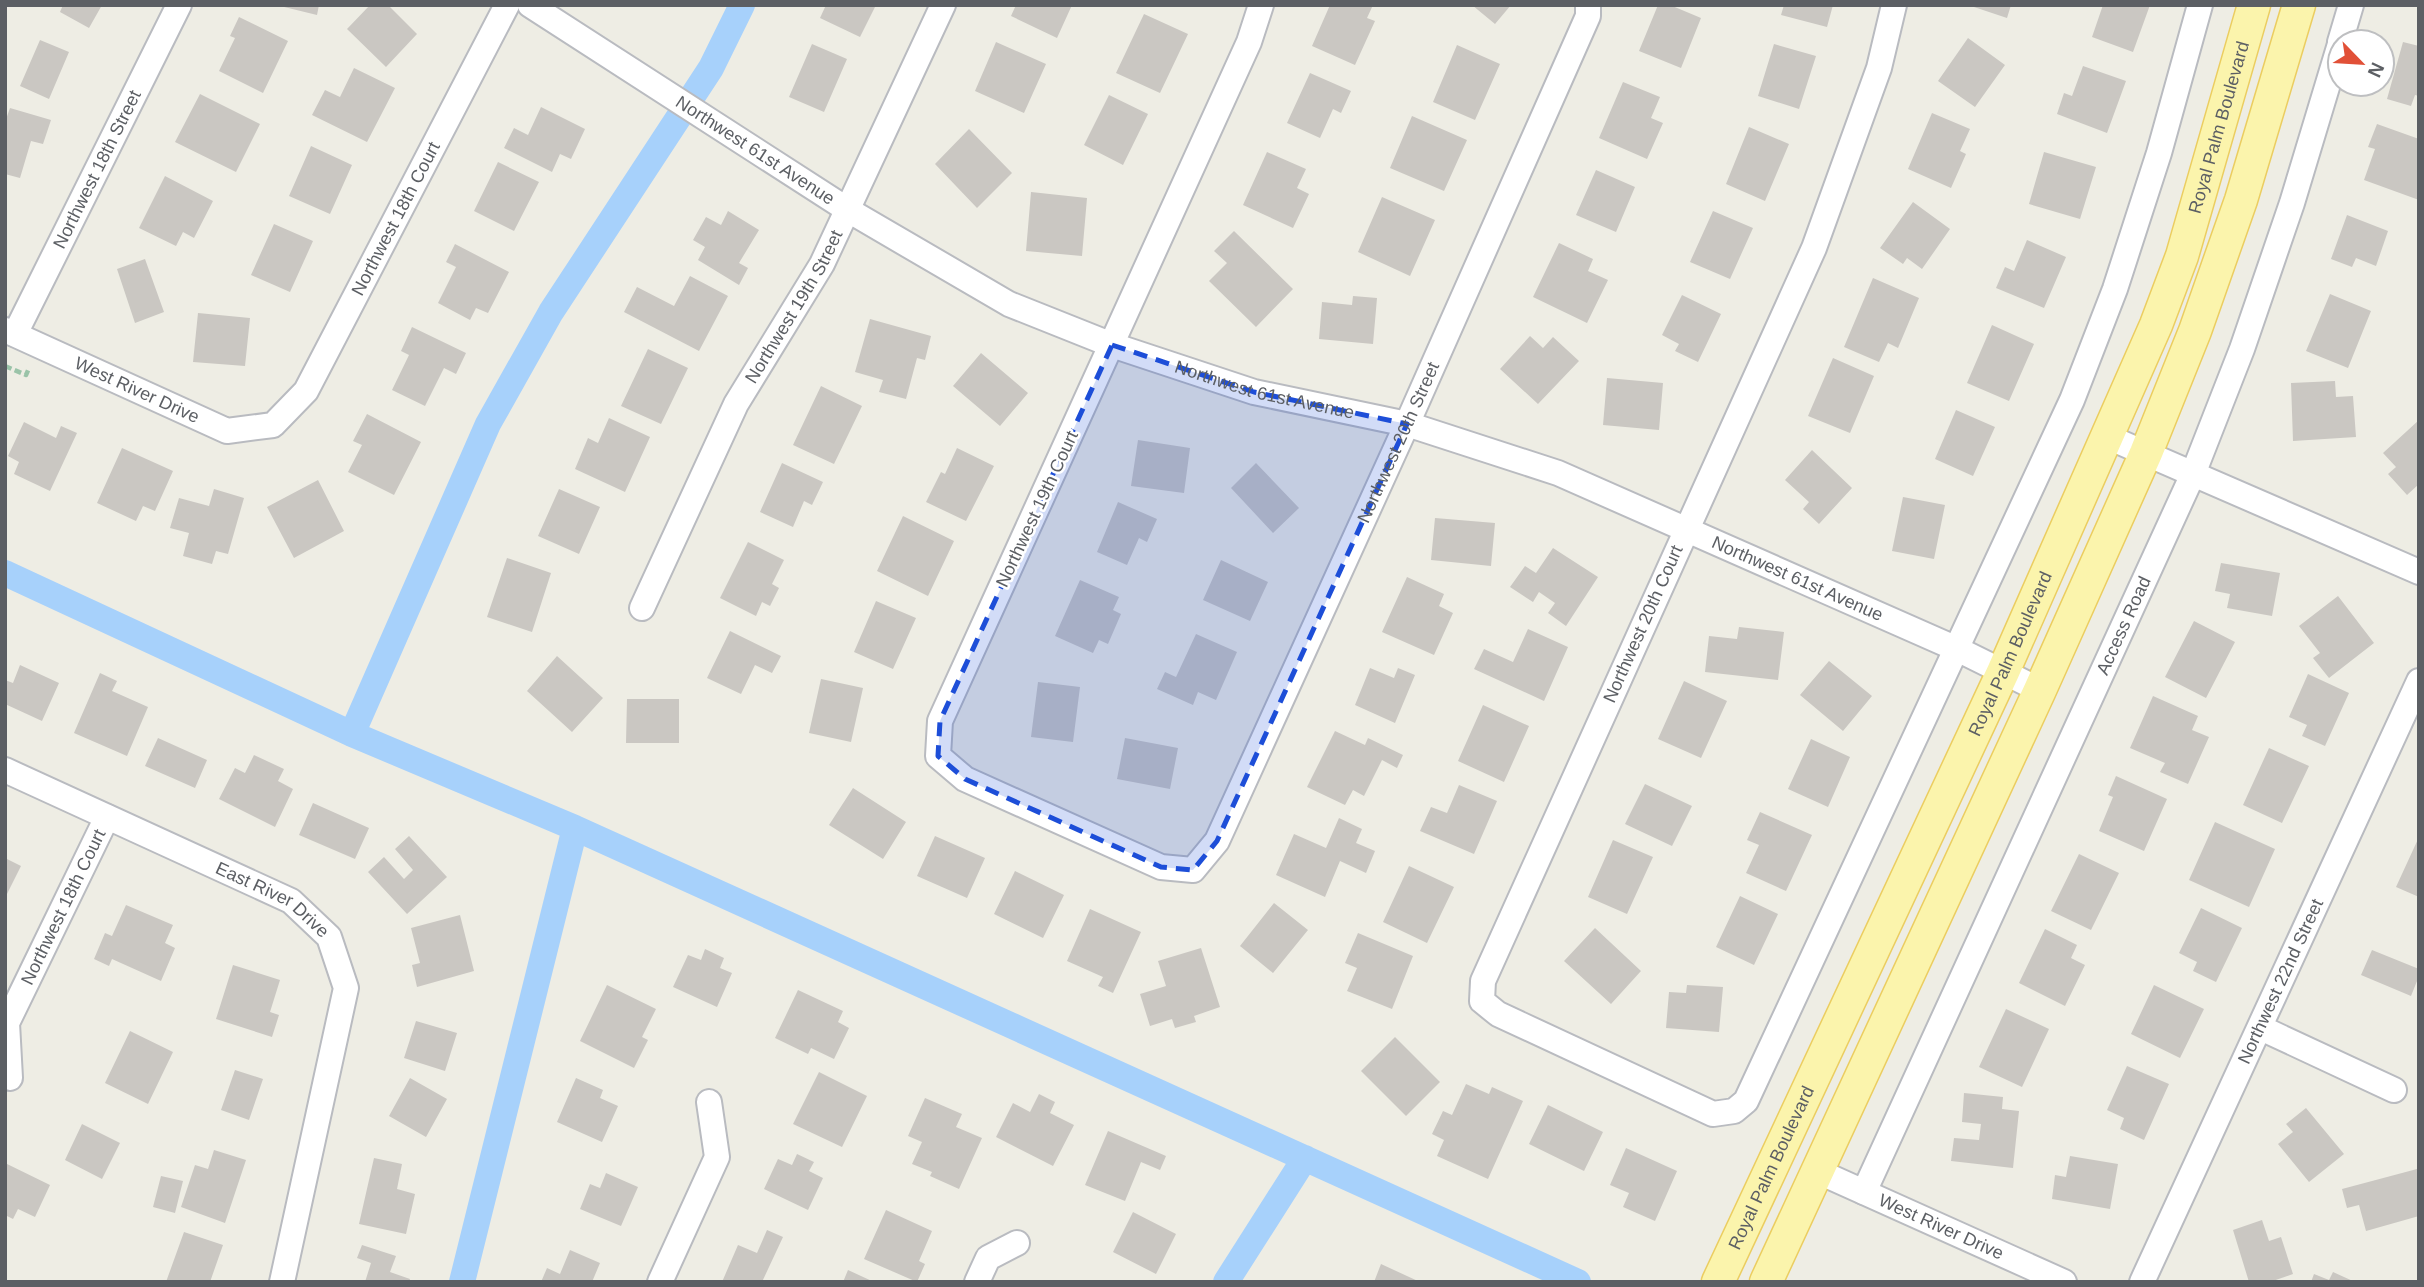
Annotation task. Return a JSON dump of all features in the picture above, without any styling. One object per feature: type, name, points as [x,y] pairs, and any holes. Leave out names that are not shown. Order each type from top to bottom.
[{"type":"main road","name":"Royal Palm Boulevard","points":[[1718,1282],[2003,672],[2156,325],[2182,256],[2254,5]]},
{"type":"main road","points":[[1766,1282],[2040,690],[2146,453],[2195,331],[2241,200],[2299,5]]},
{"type":"street","name":"Northwest 18th Street","points":[[10,332],[179,5]]},
{"type":"street","name":"Northwest 18th Court","points":[[273,425],[306,391],[507,5]]},
{"type":"street","name":"Northwest 61st Avenue","points":[[530,5],[848,209],[1009,304],[1112,345],[1254,393],[1407,424],[1558,473],[1957,649],[2040,690]]},
{"type":"street","name":"Northwest 19th Street","points":[[642,608],[736,404],[822,264],[943,5]]},
{"type":"street","name":"Northwest 19th Court","points":[[1193,870],[1161,867],[965,779],[938,756],[940,721],[1249,42],[1261,5]]},
{"type":"street","name":"Northwest 20th Street","points":[[1193,870],[1217,841],[1407,424],[1588,16],[1588,5]]},
{"type":"street","name":"Northwest 20th Court","points":[[1894,5],[1879,68],[1814,247],[1483,981],[1482,1001],[1498,1014],[1713,1114],[1734,1111],[1746,1101],[1957,649]]},
{"type":"street","points":[[1957,649],[2072,400],[2115,289],[2159,153],[2200,5]]},
{"type":"street","name":"Access Road","points":[[2344,28],[2351,5]]},
{"type":"street","name":"Access Road","points":[[1864,1192],[2193,474],[2242,349],[2288,215],[2326,89]]},
{"type":"street","name":"West River Drive","points":[[10,332],[227,431],[273,425]]},
{"type":"street","points":[[2108,437],[2419,572]]},
{"type":"street","name":"Northwest 22nd Street","points":[[2142,1282],[2419,681]]},
{"type":"street","name":"East River Drive","points":[[5,770],[291,901],[329,937],[346,988],[282,1282]]},
{"type":"street","name":"Northwest 18th Court","points":[[10,1077],[7,1023],[107,817]]},
{"type":"street","points":[[2260,1028],[2394,1090]]},
{"type":"street","points":[[660,1282],[717,1157],[709,1102]]},
{"type":"street","name":"West River Drive","points":[[1817,1171],[2064,1282]]},
{"type":"street","points":[[977,1282],[988,1258],[1017,1243]]},
{"type":"highlighted area","points":[[1112,345],[1254,392],[1407,424],[1217,841],[1193,870],[1161,867],[965,779],[938,756],[940,721]]},
{"type":"building","points":[[63,5],[102,5],[89,28],[60,12]]},
{"type":"building","points":[[276,5],[319,5],[317,15]]},
{"type":"building","points":[[370,5],[388,5],[417,34],[386,67],[347,29]]},
{"type":"building","points":[[826,5],[876,5],[860,37],[820,18]]},
{"type":"building","points":[[1016,5],[1072,5],[1057,38],[1011,16]]},
{"type":"building","points":[[1330,5],[1373,5],[1367,18],[1375,21],[1355,65],[1312,46]]},
{"type":"building","points":[[1472,5],[1511,5],[1495,24]]},
{"type":"building","points":[[1658,5],[1670,5],[1701,18],[1681,68],[1639,51]]},
{"type":"building","points":[[1784,5],[1833,5],[1827,27],[1781,15]]},
{"type":"building","points":[[1968,5],[2011,5],[2007,18]]},
{"type":"building","points":[[2103,5],[2150,5],[2133,52],[2092,37]]},
{"type":"building","points":[[1144,14],[1188,34],[1160,93],[1116,73]]},
{"type":"building","points":[[239,17],[288,41],[263,93],[219,71],[235,38],[230,36]]},
{"type":"building","points":[[1968,38],[2005,65],[1975,107],[1938,81]]},
{"type":"building","points":[[40,40],[69,52],[49,99],[20,86]]},
{"type":"building","points":[[996,42],[1046,64],[1024,113],[975,91]]},
{"type":"building","points":[[2403,42],[2419,46],[2419,96],[2415,95],[2411,106],[2387,99],[2396,98],[2396,67]]},
{"type":"building","points":[[812,44],[847,59],[824,112],[789,97]]},
{"type":"building","points":[[1774,44],[1816,56],[1799,109],[1758,96]]},
{"type":"building","points":[[1457,45],[1500,64],[1475,120],[1433,102]]},
{"type":"building","points":[[2083,66],[2126,81],[2107,133],[2057,114],[2064,93],[2072,96]]},
{"type":"building","points":[[354,68],[395,88],[367,142],[312,115],[325,90],[340,97]]},
{"type":"building","points":[[1310,73],[1351,91],[1341,113],[1333,109],[1320,138],[1287,123]]},
{"type":"building","points":[[1623,82],[1660,97],[1651,118],[1663,123],[1647,159],[1599,138]]},
{"type":"building","points":[[200,94],[260,124],[236,172],[175,142]]},
{"type":"building","points":[[1109,95],[1148,114],[1123,165],[1084,145]]},
{"type":"building","points":[[541,107],[585,129],[571,159],[560,154],[552,172],[504,148],[514,128],[528,135]]},
{"type":"building","points":[[10,108],[51,120],[43,144],[31,141],[20,178],[5,174],[5,122]]},
{"type":"building","points":[[1932,113],[1970,129],[1960,151],[1966,154],[1951,188],[1908,169]]},
{"type":"building","points":[[1412,116],[1467,140],[1444,191],[1390,168]]},
{"type":"building","points":[[2377,124],[2419,139],[2419,200],[2364,180],[2375,149],[2368,147]]},
{"type":"building","points":[[1749,127],[1789,144],[1765,201],[1726,184]]},
{"type":"building","points":[[969,129],[1012,173],[977,208],[935,164]]},
{"type":"building","points":[[311,146],[352,165],[330,214],[289,196]]},
{"type":"building","points":[[1267,152],[1306,169],[1297,188],[1309,194],[1293,228],[1243,205]]},
{"type":"building","points":[[2044,152],[2096,167],[2080,219],[2029,204]]},
{"type":"building","points":[[498,162],[539,182],[514,231],[474,211]]},
{"type":"building","points":[[1596,170],[1635,187],[1616,232],[1576,215]]},
{"type":"building","points":[[165,176],[213,201],[194,238],[183,232],[176,246],[139,228]]},
{"type":"building","points":[[1031,192],[1087,198],[1082,256],[1026,251]]},
{"type":"building","points":[[1382,197],[1435,220],[1410,276],[1358,252]]},
{"type":"building","points":[[1913,202],[1950,229],[1922,269],[1907,258],[1903,264],[1880,248]]},
{"type":"building","points":[[728,211],[759,230],[739,263],[748,268],[739,285],[698,260],[705,247],[693,240],[706,217],[721,225]]},
{"type":"building","points":[[1713,211],[1753,228],[1730,279],[1690,262]]},
{"type":"building","points":[[2347,215],[2388,231],[2376,266],[2356,258],[2352,267],[2331,259]]},
{"type":"building","points":[[274,224],[313,241],[290,292],[251,275]]},
{"type":"building","points":[[1234,231],[1293,289],[1256,327],[1209,281],[1227,263],[1214,251]]},
{"type":"building","points":[[2027,240],[2066,257],[2044,308],[1996,288],[2005,267],[2014,271]]},
{"type":"building","points":[[1559,243],[1593,259],[1588,271],[1608,280],[1587,323],[1533,297]]},
{"type":"building","points":[[455,244],[509,272],[488,313],[476,308],[470,320],[438,303],[456,267],[446,262]]},
{"type":"building","points":[[145,259],[164,312],[135,323],[117,269]]},
{"type":"building","points":[[690,276],[728,296],[699,351],[624,312],[637,287],[674,306]]},
{"type":"building","points":[[1873,278],[1919,298],[1898,348],[1888,343],[1879,362],[1844,347]]},
{"type":"building","points":[[2330,294],[2371,311],[2348,368],[2306,351]]},
{"type":"building","points":[[1682,295],[1721,314],[1698,362],[1675,351],[1679,344],[1662,335]]},
{"type":"building","points":[[1353,296],[1377,298],[1373,344],[1319,339],[1322,302],[1352,305]]},
{"type":"building","points":[[198,313],[250,318],[245,366],[193,362]]},
{"type":"building","points":[[870,319],[931,336],[925,360],[917,358],[906,399],[879,392],[883,380],[855,372]]},
{"type":"building","points":[[1992,325],[2034,344],[2009,401],[1967,383]]},
{"type":"building","points":[[412,327],[466,353],[456,374],[444,368],[425,406],[392,390],[409,355],[401,351]]},
{"type":"building","points":[[1530,336],[1543,348],[1553,337],[1579,361],[1538,404],[1500,369]]},
{"type":"building","points":[[648,349],[688,368],[661,424],[621,406]]},
{"type":"building","points":[[981,353],[1028,393],[1000,426],[953,386]]},
{"type":"building","points":[[1833,358],[1874,376],[1850,433],[1808,416]]},
{"type":"building","points":[[1607,378],[1663,383],[1659,430],[1603,425]]},
{"type":"building","points":[[2335,381],[2336,397],[2353,396],[2356,437],[2293,441],[2291,383]]},
{"type":"building","points":[[821,386],[862,406],[834,464],[793,445]]},
{"type":"building","points":[[1956,410],[1995,427],[1973,476],[1935,459]]},
{"type":"building","points":[[367,414],[421,442],[394,495],[348,472],[362,445],[353,441]]},
{"type":"building","points":[[609,418],[650,437],[625,492],[575,469],[588,438],[598,443]]},
{"type":"building","points":[[2419,420],[2419,484],[2407,495],[2388,474],[2396,467],[2383,453]]},
{"type":"building","points":[[24,422],[56,438],[61,426],[77,433],[50,491],[14,474],[19,462],[8,456]]},
{"type":"building","points":[[1138,440],[1190,448],[1184,493],[1131,486]]},
{"type":"building","points":[[122,448],[173,471],[155,511],[143,506],[136,521],[97,503]]},
{"type":"building","points":[[957,448],[994,466],[966,521],[926,502],[941,472],[945,474]]},
{"type":"building","points":[[1812,450],[1852,488],[1819,524],[1803,509],[1809,502],[1785,480]]},
{"type":"building","points":[[782,463],[823,482],[812,505],[804,501],[793,527],[760,512]]},
{"type":"building","points":[[1256,463],[1299,508],[1273,533],[1231,488]]},
{"type":"building","points":[[318,480],[344,531],[294,558],[267,507]]},
{"type":"building","points":[[214,489],[244,498],[228,554],[216,551],[212,564],[183,556],[189,533],[170,528],[179,498],[209,506]]},
{"type":"building","points":[[559,489],[600,507],[579,554],[538,536]]},
{"type":"building","points":[[1903,497],[1945,505],[1934,559],[1892,551]]},
{"type":"building","points":[[1118,502],[1157,519],[1147,542],[1139,538],[1127,565],[1097,552]]},
{"type":"building","points":[[903,516],[954,541],[928,596],[877,571]]},
{"type":"building","points":[[1435,518],[1495,523],[1491,566],[1431,560]]},
{"type":"building","points":[[748,542],[784,560],[772,584],[779,588],[770,606],[762,602],[756,616],[720,598]]},
{"type":"building","points":[[1553,548],[1598,577],[1566,626],[1548,613],[1555,603],[1539,592],[1533,602],[1510,587],[1525,566],[1536,573]]},
{"type":"building","points":[[507,558],[551,573],[532,632],[487,617]]},
{"type":"building","points":[[1221,560],[1268,582],[1250,621],[1203,600]]},
{"type":"building","points":[[2221,563],[2280,573],[2272,616],[2227,608],[2230,594],[2215,591]]},
{"type":"building","points":[[1407,577],[1444,594],[1439,606],[1453,613],[1434,655],[1382,632]]},
{"type":"building","points":[[1080,580],[1119,597],[1113,610],[1121,614],[1108,644],[1099,640],[1093,653],[1055,636]]},
{"type":"building","points":[[2338,596],[2374,643],[2329,678],[2313,658],[2320,653],[2299,626]]},
{"type":"building","points":[[876,601],[916,618],[893,669],[854,652]]},
{"type":"building","points":[[2194,621],[2235,642],[2206,698],[2165,677]]},
{"type":"building","points":[[1739,627],[1784,632],[1778,680],[1705,672],[1709,636],[1737,639]]},
{"type":"building","points":[[1528,629],[1568,647],[1544,701],[1474,669],[1484,649],[1513,662]]},
{"type":"building","points":[[730,631],[781,656],[772,673],[755,665],[741,694],[707,678]]},
{"type":"building","points":[[1196,634],[1237,652],[1216,700],[1198,692],[1193,705],[1157,689],[1165,672],[1176,677]]},
{"type":"building","points":[[557,656],[603,698],[572,732],[527,691]]},
{"type":"building","points":[[1829,661],[1872,696],[1843,731],[1800,695]]},
{"type":"building","points":[[20,665],[59,683],[42,721],[5,704],[5,680],[13,683]]},
{"type":"building","points":[[1370,668],[1394,678],[1398,668],[1415,675],[1395,723],[1355,705]]},
{"type":"building","points":[[100,673],[117,681],[112,691],[148,707],[127,756],[74,733]]},
{"type":"building","points":[[2308,674],[2349,693],[2325,746],[2302,736],[2307,725],[2289,717]]},
{"type":"building","points":[[821,679],[863,688],[851,742],[809,733]]},
{"type":"building","points":[[1684,681],[1727,701],[1701,758],[1658,739]]},
{"type":"building","points":[[1038,682],[1080,687],[1073,742],[1031,737]]},
{"type":"building","points":[[2153,696],[2198,716],[2192,730],[2209,737],[2188,784],[2160,772],[2165,763],[2130,748]]},
{"type":"building","points":[[627,699],[679,699],[679,743],[626,743]]},
{"type":"building","points":[[1483,705],[1529,726],[1504,782],[1458,761]]},
{"type":"building","points":[[1335,731],[1365,745],[1368,738],[1403,755],[1397,768],[1382,760],[1364,796],[1353,790],[1345,805],[1307,787]]},
{"type":"building","points":[[158,738],[207,760],[195,788],[145,766]]},
{"type":"building","points":[[1125,738],[1178,748],[1170,789],[1117,779]]},
{"type":"building","points":[[1811,739],[1850,757],[1828,807],[1788,789]]},
{"type":"building","points":[[2269,748],[2309,766],[2282,823],[2243,805]]},
{"type":"building","points":[[254,755],[284,769],[278,781],[293,789],[275,827],[219,799],[235,768],[245,773]]},
{"type":"building","points":[[2116,776],[2167,799],[2144,851],[2099,831],[2113,797],[2108,795]]},
{"type":"building","points":[[1645,784],[1692,806],[1672,846],[1625,824]]},
{"type":"building","points":[[1459,785],[1497,801],[1474,854],[1420,831],[1431,807],[1447,813]]},
{"type":"building","points":[[853,788],[906,822],[883,859],[829,825]]},
{"type":"building","points":[[313,803],[369,828],[355,859],[299,835]]},
{"type":"building","points":[[1760,812],[1812,835],[1786,891],[1746,873],[1759,845],[1747,840]]},
{"type":"building","points":[[1339,818],[1362,829],[1356,843],[1375,851],[1366,873],[1340,861],[1325,897],[1276,875],[1294,834],[1326,848]]},
{"type":"building","points":[[2215,822],[2275,849],[2249,907],[2189,880]]},
{"type":"building","points":[[409,836],[447,877],[407,914],[368,872],[384,857],[404,879],[413,870],[395,849]]},
{"type":"building","points":[[935,836],[985,858],[967,898],[917,876]]},
{"type":"building","points":[[2419,837],[2419,897],[2396,887]]},
{"type":"building","points":[[1613,840],[1653,857],[1627,914],[1588,897]]},
{"type":"building","points":[[2079,854],[2119,873],[2091,930],[2051,911]]},
{"type":"building","points":[[5,858],[21,866],[5,898]]},
{"type":"building","points":[[1409,866],[1454,887],[1427,943],[1383,922]]},
{"type":"building","points":[[1015,871],[1064,895],[1043,938],[994,914]]},
{"type":"building","points":[[1740,896],[1778,914],[1754,965],[1716,947]]},
{"type":"building","points":[[1274,903],[1308,930],[1273,973],[1240,946]]},
{"type":"building","points":[[126,905],[173,925],[165,943],[175,948],[161,981],[112,959],[109,966],[94,959],[105,933],[112,936]]},
{"type":"building","points":[[2201,908],[2242,928],[2216,982],[2193,971],[2197,962],[2179,953]]},
{"type":"building","points":[[1090,909],[1141,932],[1113,993],[1098,986],[1103,977],[1067,961]]},
{"type":"building","points":[[460,915],[474,971],[417,987],[412,965],[420,963],[411,928]]},
{"type":"building","points":[[1595,928],[1641,971],[1611,1004],[1564,961]]},
{"type":"building","points":[[2045,929],[2077,945],[2071,958],[2085,965],[2065,1006],[2019,983]]},
{"type":"building","points":[[1358,933],[1413,956],[1392,1009],[1347,991],[1357,968],[1345,963]]},
{"type":"building","points":[[1201,948],[1220,1007],[1194,1016],[1196,1022],[1175,1028],[1172,1019],[1150,1026],[1140,994],[1166,986],[1158,961]]},
{"type":"building","points":[[705,949],[724,958],[720,968],[732,973],[717,1007],[673,987],[688,955],[701,960]]},
{"type":"building","points":[[2372,950],[2419,969],[2411,996],[2361,975]]},
{"type":"building","points":[[233,965],[280,980],[270,1012],[279,1015],[272,1037],[216,1019]]},
{"type":"building","points":[[607,985],[656,1009],[642,1037],[648,1040],[634,1068],[580,1041]]},
{"type":"building","points":[[1687,985],[1723,987],[1719,1032],[1666,1028],[1669,992],[1686,993]]},
{"type":"building","points":[[2154,985],[2204,1009],[2180,1058],[2131,1034]]},
{"type":"building","points":[[798,990],[843,1011],[838,1022],[849,1028],[834,1059],[811,1048],[808,1054],[775,1038]]},
{"type":"building","points":[[2006,1009],[2049,1029],[2022,1087],[1979,1067]]},
{"type":"building","points":[[416,1021],[457,1033],[445,1071],[404,1058]]},
{"type":"building","points":[[130,1031],[173,1052],[148,1104],[105,1083]]},
{"type":"building","points":[[1395,1037],[1440,1082],[1406,1116],[1361,1071]]},
{"type":"building","points":[[2127,1066],[2169,1084],[2144,1140],[2120,1129],[2124,1118],[2107,1110]]},
{"type":"building","points":[[235,1070],[263,1079],[249,1120],[221,1110]]},
{"type":"building","points":[[819,1072],[867,1096],[842,1147],[793,1124]]},
{"type":"building","points":[[410,1078],[447,1099],[426,1137],[389,1116]]},
{"type":"building","points":[[576,1078],[603,1090],[600,1098],[618,1106],[602,1142],[557,1122]]},
{"type":"building","points":[[1466,1084],[1489,1094],[1492,1087],[1523,1101],[1488,1179],[1437,1156],[1444,1140],[1432,1134],[1443,1111],[1452,1115]]},
{"type":"building","points":[[1964,1093],[2003,1097],[2002,1109],[2019,1111],[2013,1168],[1951,1161],[1954,1138],[1979,1140],[1981,1124],[1962,1122]]},
{"type":"building","points":[[1039,1094],[1055,1102],[1050,1113],[1074,1125],[1053,1166],[996,1137],[1013,1103],[1030,1112]]},
{"type":"building","points":[[925,1098],[962,1114],[956,1127],[982,1138],[959,1189],[930,1176],[932,1172],[912,1164],[922,1142],[908,1136]]},
{"type":"building","points":[[1548,1105],[1603,1132],[1584,1171],[1529,1144]]},
{"type":"building","points":[[2306,1108],[2344,1154],[2309,1182],[2278,1144],[2293,1132],[2286,1124]]},
{"type":"building","points":[[82,1124],[120,1143],[102,1179],[65,1160]]},
{"type":"building","points":[[1108,1131],[1166,1156],[1160,1170],[1141,1162],[1125,1201],[1085,1185]]},
{"type":"building","points":[[1626,1148],[1677,1171],[1655,1221],[1623,1207],[1629,1193],[1610,1185]]},
{"type":"building","points":[[214,1150],[246,1160],[225,1223],[181,1207],[195,1165],[208,1169]]},
{"type":"building","points":[[797,1154],[814,1162],[809,1171],[823,1178],[808,1210],[764,1189],[778,1159],[792,1165]]},
{"type":"building","points":[[2070,1156],[2118,1164],[2110,1209],[2052,1199],[2055,1175],[2066,1177]]},
{"type":"building","points":[[374,1158],[402,1164],[397,1189],[415,1194],[406,1234],[359,1224]]},
{"type":"building","points":[[5,1163],[50,1185],[35,1217],[18,1209],[13,1219],[5,1215]]},
{"type":"building","points":[[2417,1169],[2419,1216],[2366,1231],[2359,1205],[2347,1208],[2342,1189]]},
{"type":"building","points":[[606,1173],[638,1187],[621,1226],[580,1209],[590,1184],[600,1188]]},
{"type":"building","points":[[161,1176],[183,1181],[175,1213],[153,1207]]},
{"type":"building","points":[[886,1210],[932,1231],[919,1261],[925,1264],[917,1282],[864,1259]]},
{"type":"building","points":[[1133,1212],[1176,1234],[1156,1274],[1113,1252]]},
{"type":"building","points":[[2262,1220],[2269,1241],[2281,1237],[2293,1274],[2270,1282],[2249,1282],[2233,1230]]},
{"type":"building","points":[[767,1230],[783,1237],[762,1282],[722,1282],[738,1245],[757,1253]]},
{"type":"building","points":[[184,1232],[223,1245],[210,1282],[166,1282]]},
{"type":"building","points":[[362,1245],[396,1256],[390,1272],[410,1279],[409,1282],[365,1282],[371,1263],[357,1258]]},
{"type":"building","points":[[570,1250],[600,1263],[592,1282],[541,1282],[547,1268],[560,1274]]},
{"type":"building","points":[[1381,1264],[1420,1282],[1374,1282]]},
{"type":"building","points":[[848,1270],[874,1282],[843,1282]]},
{"type":"building","points":[[2333,1272],[2355,1282],[2311,1282],[2314,1274],[2329,1280]]},
{"type":"waterway","points":[[352,734],[488,424],[551,312],[711,68],[742,5]]},
{"type":"waterway","points":[[5,573],[352,734],[575,828],[1578,1282]]},
{"type":"waterway","points":[[462,1282],[575,828]]},
{"type":"waterway","points":[[1226,1282],[1305,1158]]}]
